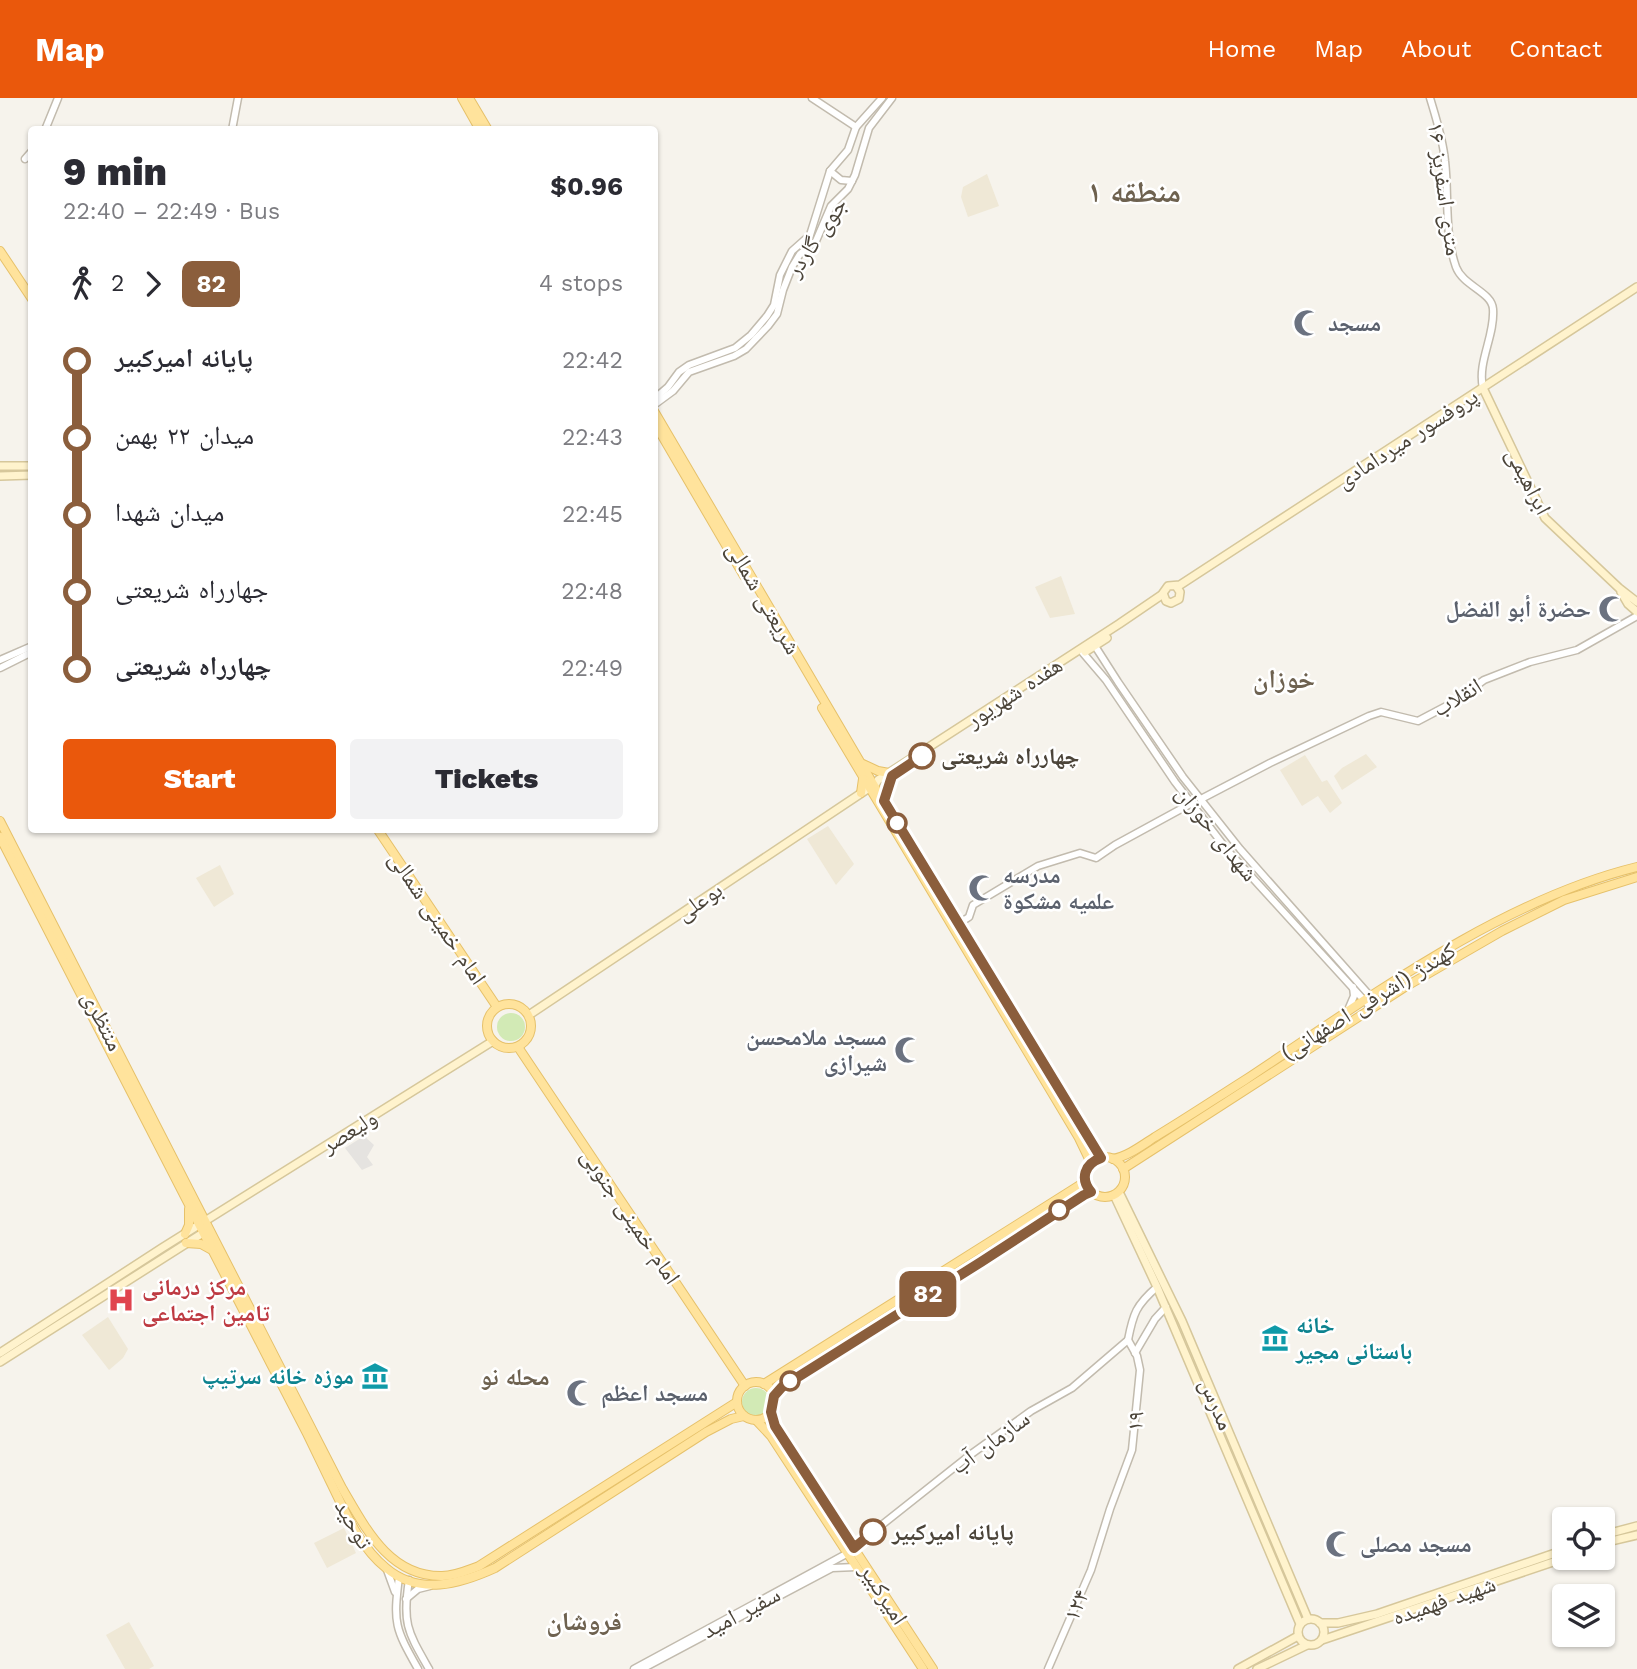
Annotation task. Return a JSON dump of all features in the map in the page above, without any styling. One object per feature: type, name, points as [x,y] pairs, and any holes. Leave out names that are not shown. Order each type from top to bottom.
[{"type":"main road","points":[[462,98],[478,126]]},
{"type":"main road","points":[[470,98],[486,126]]},
{"type":"main road","points":[[0,251],[28,293]]},
{"type":"main road","name":"پروفسور میردامادی","points":[[1178,589],[1637,289]]},
{"type":"main road","name":"ابراهیمی","points":[[1484,389],[1545,518],[1619,589]]},
{"type":"main road","name":"شریعتی شمالی","points":[[658,415],[862,764],[872,787]]},
{"type":"main road","name":"شریعتی شمالی","points":[[658,429],[863,779],[872,787]]},
{"type":"main road","points":[[0,466],[28,466]]},
{"type":"main road","points":[[0,475],[28,475]]},
{"type":"main road","points":[[1168,586],[1178,589],[1177,601],[1171,603],[1164,597],[1168,586]]},
{"type":"main road","points":[[1619,589],[1637,602]]},
{"type":"main road","points":[[1619,589],[1637,614]]},
{"type":"main road","name":"هفده شهریور","points":[[872,787],[878,780],[1095,646],[1164,597]]},
{"type":"main road","name":"هفده شهریور","points":[[890,775],[1164,597]]},
{"type":"main road","points":[[862,764],[890,775],[884,801]]},
{"type":"main road","points":[[861,793],[863,779]]},
{"type":"main road","points":[[872,787],[884,801],[1101,1158]]},
{"type":"main road","points":[[872,787],[1079,1138],[1091,1163]]},
{"type":"main road","name":"بوعلی","points":[[529,1015],[872,787]]},
{"type":"main road","name":"منتظری","points":[[0,821],[189,1206],[204,1227]]},
{"type":"main road","name":"امام خمینی شمالی","points":[[381,833],[497,1007]]},
{"type":"main road","name":"منتظری","points":[[0,837],[69,963],[204,1227]]},
{"type":"main road","name":"کهندژ (اشرفی اصفهانی)","points":[[1112,1159],[1123,1157],[1482,929],[1554,894],[1637,867]]},
{"type":"main road","name":"کهندژ (اشرفی اصفهانی)","points":[[1126,1167],[1375,1007],[1502,931],[1564,900],[1637,877]]},
{"type":"main road","points":[[513,1004],[529,1015],[530,1034],[518,1047],[503,1047],[489,1035],[487,1021],[497,1007],[513,1004]]},
{"type":"main road","name":"ولیعصر","points":[[204,1227],[493,1041]]},
{"type":"main road","name":"امام خمینی جنوبی","points":[[518,1047],[745,1386]]},
{"type":"main road","points":[[1123,1157],[1126,1167],[1124,1181],[1116,1193],[1102,1197],[1091,1192],[1085,1179],[1085,1173],[1091,1163],[1101,1158],[1112,1159],[1126,1167]]},
{"type":"main road","points":[[1085,1179],[1080,1185],[777,1377],[764,1384],[745,1386],[737,1402],[744,1416],[756,1420],[767,1416],[771,1412],[774,1396],[782,1387],[1091,1192]]},
{"type":"main road","name":"مدرس","points":[[1116,1193],[1304,1621]]},
{"type":"main road","name":"مدرس","points":[[1116,1193],[1182,1321],[1304,1621]]},
{"type":"main road","points":[[185,1234],[190,1218],[189,1206]]},
{"type":"main road","points":[[0,1362],[156,1257],[185,1234],[204,1227]]},
{"type":"main road","points":[[0,1353],[156,1257],[186,1243],[204,1227]]},
{"type":"main road","name":"توحید","points":[[204,1227],[212,1250],[366,1530],[379,1547],[397,1563],[417,1572],[442,1576],[479,1566],[706,1432],[731,1419],[744,1416]]},
{"type":"main road","name":"توحید","points":[[204,1227],[308,1428],[355,1530],[368,1552],[399,1577],[443,1586],[495,1568],[737,1402]]},
{"type":"main road","points":[[186,1243],[201,1244],[212,1250]]},
{"type":"main road","points":[[777,1377],[776,1382],[782,1387]]},
{"type":"main road","points":[[764,1384],[774,1396]]},
{"type":"main road","points":[[726,1410],[731,1419]]},
{"type":"main road","name":"امیرکبیر","points":[[771,1412],[771,1428]]},
{"type":"main road","points":[[1214,1421],[1222,1416]]},
{"type":"main road","name":"امیرکبیر","points":[[756,1420],[771,1428],[933,1669]]},
{"type":"main road","points":[[1615,1532],[1637,1526]]},
{"type":"main road","points":[[1615,1540],[1637,1535]]},
{"type":"main road","name":"امیرکبیر","points":[[851,1550],[857,1567],[923,1669]]},
{"type":"main road","name":"شهید فهمیده","points":[[1410,1607],[1552,1554]]},
{"type":"main road","name":"شهید فهمیده","points":[[1321,1640],[1398,1611],[1552,1562]]},
{"type":"main road","name":"شهید فهمیده","points":[[1320,1623],[1338,1623],[1398,1611]]},
{"type":"main road","points":[[1238,1669],[1298,1636],[1304,1621],[1320,1623],[1324,1629],[1321,1640],[1315,1645],[1307,1645],[1257,1669]]},
{"type":"main road","points":[[1298,1636],[1307,1645]]},
{"type":"street","points":[[45,126],[54,101],[58,98]]},
{"type":"street","points":[[233,126],[238,98]]},
{"type":"street","points":[[812,98],[856,127]]},
{"type":"street","name":"جوی گاردر","points":[[658,404],[689,372],[734,356],[746,349],[768,326],[777,314],[792,267],[800,254],[816,241],[831,206],[852,181],[869,128],[892,98]]},
{"type":"street","name":"۱۶ متری اسفریز","points":[[1430,98],[1444,150],[1447,214],[1455,265],[1461,277],[1490,299],[1493,306],[1492,330],[1480,376],[1484,389]]},
{"type":"street","points":[[880,100],[887,107]]},
{"type":"street","name":"جوی گاردر","points":[[658,397],[671,389],[679,372],[689,365],[735,348],[759,326],[774,305],[780,275],[792,251],[810,235],[830,171],[848,150],[856,127],[880,100]]},
{"type":"street","points":[[25,159],[28,155]]},
{"type":"street","points":[[830,171],[841,180],[852,181]]},
{"type":"street","points":[[822,198],[829,199],[831,206]]},
{"type":"street","name":"انقلاب","points":[[1201,799],[1369,716],[1381,712],[1418,720],[1454,702],[1484,680],[1530,662],[1577,650],[1637,614]]},
{"type":"street","name":"شهدای خوزان","points":[[1095,646],[1201,799],[1355,985]]},
{"type":"street","points":[[0,660],[28,648]]},
{"type":"street","name":"شهدای خوزان","points":[[1083,653],[1096,667],[1192,803],[1252,879],[1375,1007]]},
{"type":"street","points":[[0,668],[28,654]]},
{"type":"street","points":[[1096,667],[1104,662]]},
{"type":"street","points":[[958,924],[969,918],[973,905],[1038,866],[1080,853],[1096,858],[1192,803]]},
{"type":"street","points":[[1345,1014],[1354,996],[1355,985]]},
{"type":"street","points":[[1135,1353],[1128,1340],[1133,1313],[1157,1287]]},
{"type":"street","points":[[1135,1353],[1155,1319],[1166,1307]]},
{"type":"street","name":"سازمان آب","points":[[851,1550],[970,1455],[1031,1411],[1072,1388],[1128,1340]]},
{"type":"street","name":"۱۹","points":[[1100,1540],[1132,1450],[1140,1370],[1135,1353]]},
{"type":"street","name":"۱۲۴","points":[[1048,1669],[1091,1570],[1100,1540]]},
{"type":"street","name":"سفیر امید","points":[[634,1669],[851,1550]]},
{"type":"street","name":"سفیر امید","points":[[642,1669],[832,1568],[857,1567]]},
{"type":"street","points":[[387,1569],[397,1597]]},
{"type":"street","points":[[399,1577],[397,1632],[418,1669]]},
{"type":"street","points":[[409,1580],[406,1599],[407,1627],[429,1669]]},
{"type":"street","points":[[406,1599],[418,1589],[432,1585]]},
{"type":"street","points":[[397,1597],[402,1595],[406,1599]]},
{"type":"shaded area","points":[[987,174],[999,206],[968,217],[961,197],[963,187]]},
{"type":"shaded area","points":[[1061,576],[1075,614],[1050,618],[1035,587]]},
{"type":"shaded area","points":[[1366,754],[1377,767],[1342,790],[1334,776]]},
{"type":"shaded area","points":[[1305,755],[1322,782],[1327,780],[1342,803],[1330,813],[1318,796],[1302,806],[1280,770]]},
{"type":"shaded area","points":[[828,826],[854,864],[836,885],[807,839]]},
{"type":"shaded area","points":[[220,865],[234,894],[214,907],[196,878]]},
{"type":"shaded area","points":[[364,1136],[374,1145],[367,1157],[373,1165],[362,1170],[345,1148]]},
{"type":"shaded area","points":[[108,1317],[128,1349],[123,1358],[109,1370],[82,1335]]},
{"type":"shaded area","points":[[344,1528],[356,1553],[327,1568],[314,1543]]},
{"type":"shaded area","points":[[129,1622],[154,1666],[149,1669],[125,1669],[106,1635]]},
{"type":"green space","points":[[511,1013],[521,1017],[525,1027],[521,1037],[511,1041],[501,1037],[497,1027],[501,1017]]},
{"type":"green space","points":[[756,1388],[766,1392],[770,1402],[766,1412],[756,1416],[746,1412],[742,1402],[746,1392]]},
{"type":"bus line","name":"82","points":[[873,1532],[854,1548],[775,1426],[771,1412],[774,1396],[782,1387],[816,1364],[1091,1192],[1086,1184],[1085,1173],[1091,1163],[1101,1158],[884,801],[892,776],[922,756]]},
{"type":"place","name":"مسجد","points":[[1307,323]]},
{"type":"place","name":"حضرة أبو الفضل","points":[[1612,609]]},
{"type":"place","name":"چهارراه شریعتی","points":[[922,756]]},
{"type":"place","name":"مدرسه علمیه مشکوة","points":[[982,888]]},
{"type":"place","name":"مسجد ملامحسن شیرازی","points":[[908,1050]]},
{"type":"place","name":"مرکز درمانی تامین اجتماعی","points":[[121,1300]]},
{"type":"place","name":"خانه باستانی مجیر","points":[[1275,1338]]},
{"type":"place","name":"موزه خانه سرتیپ","points":[[375,1376]]},
{"type":"place","name":"مسجد اعظم","points":[[580,1393]]},
{"type":"place","name":"پایانه امیرکبیر","points":[[873,1532]]},
{"type":"place","name":"مسجد مصلی","points":[[1339,1544]]},
{"type":"district","name":"منطقه ۱","points":[[1134,192]]},
{"type":"district","name":"خوزان","points":[[1284,679]]},
{"type":"district","name":"محله نو","points":[[515,1377]]},
{"type":"district","name":"فروشان","points":[[584,1621]]}]
